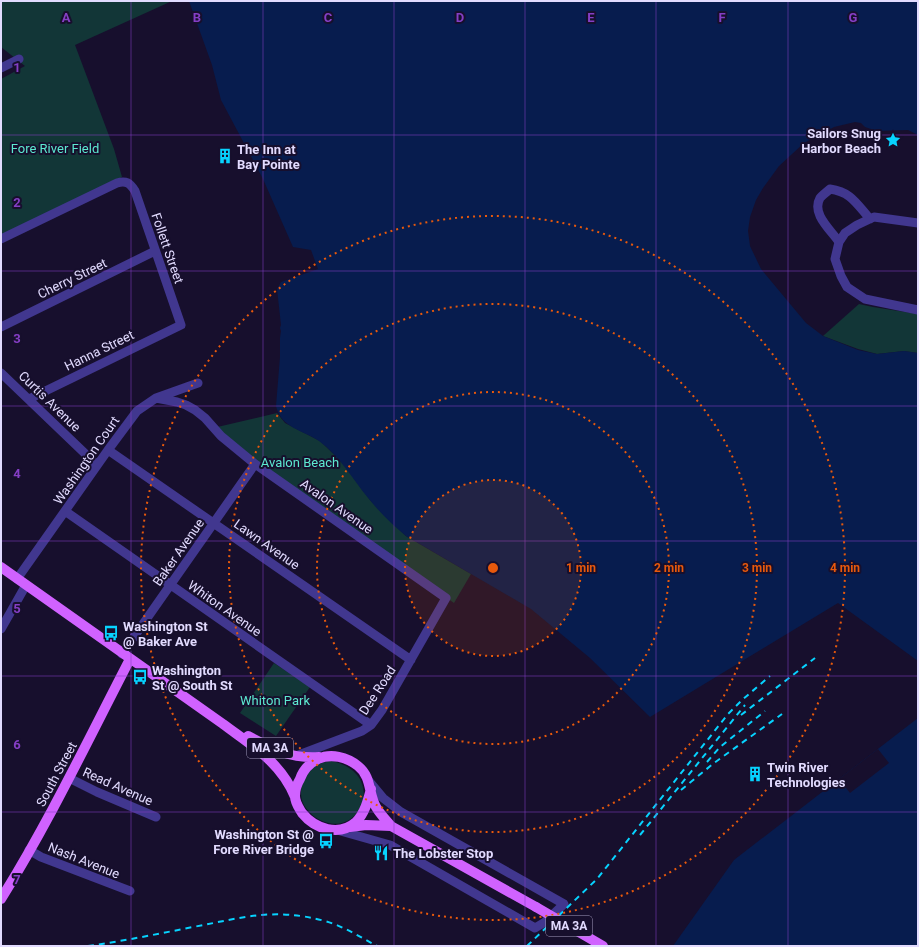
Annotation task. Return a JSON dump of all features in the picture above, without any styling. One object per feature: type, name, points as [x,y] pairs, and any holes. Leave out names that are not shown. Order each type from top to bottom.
[{"type":"main road","name":"MA 3A","points":[[1,568],[255,748],[280,769],[290,785],[299,808],[314,824],[327,829],[340,829],[366,825],[391,826]]},
{"type":"main road","name":"South Street","points":[[1,899],[69,778],[126,656]]},
{"type":"main road","name":"MA 3A","points":[[223,724],[272,748],[295,756],[305,758],[338,756],[348,760],[362,770],[369,784],[376,807],[391,826],[603,946]]},
{"type":"main road","points":[[295,797],[298,782],[304,770],[315,760],[322,757]]},
{"type":"main road","points":[[340,829],[356,822],[360,816],[364,809],[369,784]]},
{"type":"street","points":[[1,68],[19,59]]},
{"type":"street","name":"Follett Street","points":[[1,239],[117,183],[123,181],[128,182],[135,191],[181,325]]},
{"type":"street","points":[[839,242],[819,216],[818,209],[820,198],[830,189],[839,190],[850,196],[870,219]]},
{"type":"street","points":[[918,223],[874,217],[857,225],[845,233],[839,242],[835,259],[841,276],[848,287],[865,299],[918,310]]},
{"type":"street","name":"Cherry Street","points":[[1,327],[155,251]]},
{"type":"street","name":"Hanna Street","points":[[29,399],[181,325]]},
{"type":"street","name":"Curtis Avenue","points":[[1,373],[97,465]]},
{"type":"street","name":"Washington Court","points":[[1,629],[22,582],[65,511],[137,411],[156,398],[198,383]]},
{"type":"street","name":"Avalon Avenue","points":[[156,398],[186,404],[195,410],[205,418],[225,440],[255,464],[446,598]]},
{"type":"street","name":"Lawn Avenue","points":[[108,450],[411,660]]},
{"type":"street","name":"Baker Avenue","points":[[126,656],[170,585],[255,464]]},
{"type":"street","name":"Whiton Avenue","points":[[65,511],[371,725]]},
{"type":"street","name":"Dee Road","points":[[295,756],[354,734],[371,725],[382,710],[446,598]]},
{"type":"street","name":"Read Avenue","points":[[69,778],[97,792],[156,817]]},
{"type":"street","points":[[340,829],[390,845],[535,928],[545,922],[564,904],[401,812],[383,798],[369,784]]},
{"type":"street","name":"Nash Avenue","points":[[29,850],[41,857],[130,891]]},
{"type":"green space","name":"Fore River Field","points":[[1,1],[172,1],[75,45],[114,149],[122,177],[1,235],[1,79],[25,66],[1,47]]},
{"type":"green space","points":[[859,304],[918,314],[918,353],[904,351],[877,354],[858,349],[823,336]]},
{"type":"green space","name":"Avalon Beach","points":[[277,413],[285,423],[320,441],[342,462],[370,500],[406,536],[471,574],[454,603],[255,464],[213,428]]},
{"type":"green space","name":"Whiton Park","points":[[274,663],[310,687],[276,736],[240,713]]},
{"type":"green space","points":[[331,761],[348,767],[359,777],[363,789],[363,800],[358,811],[350,820],[338,824],[325,822],[313,815],[304,805],[301,795],[302,784],[310,770],[324,762]]},
{"type":"water","points":[[189,1],[918,1],[918,135],[908,130],[877,131],[865,127],[861,123],[855,122],[834,127],[804,143],[779,166],[763,188],[756,200],[750,217],[748,231],[750,246],[761,269],[806,323],[823,336],[858,350],[877,354],[904,351],[918,353],[918,661],[838,603],[650,717],[590,658],[531,609],[406,536],[396,528],[373,504],[340,461],[327,447],[313,437],[293,428],[288,424],[279,413],[276,406],[281,331],[277,289],[281,282],[318,269],[311,250],[293,247],[263,179],[221,100],[212,65]]},
{"type":"water","points":[[918,718],[918,946],[673,946],[734,860]]},
{"type":"pier","points":[[878,749],[889,763],[850,793],[839,779]]},
{"type":"railway","points":[[741,715],[815,658]]},
{"type":"railway","points":[[527,946],[597,879],[728,714],[770,676]]},
{"type":"railway","points":[[640,835],[745,705]]},
{"type":"railway","points":[[707,762],[720,747],[765,711]]},
{"type":"railway","points":[[681,790],[714,763],[782,714]]},
{"type":"railway","points":[[88,946],[243,917],[273,914],[306,917],[332,923],[377,946]]},
{"type":"place","name":"Sailors Snug Harbor Beach","points":[[893,140]]},
{"type":"place","name":"The Inn at Bay Pointe","points":[[225,156]]},
{"type":"place","name":"Washington St @ Baker Ave","points":[[111,633]]},
{"type":"place","name":"Washington St @ South St","points":[[140,677]]},
{"type":"place","name":"Twin River Technologies","points":[[755,774]]},
{"type":"place","name":"Washington St @ Fore River Bridge","points":[[326,841]]},
{"type":"place","name":"The Lobster Stop","points":[[381,853]]}]
